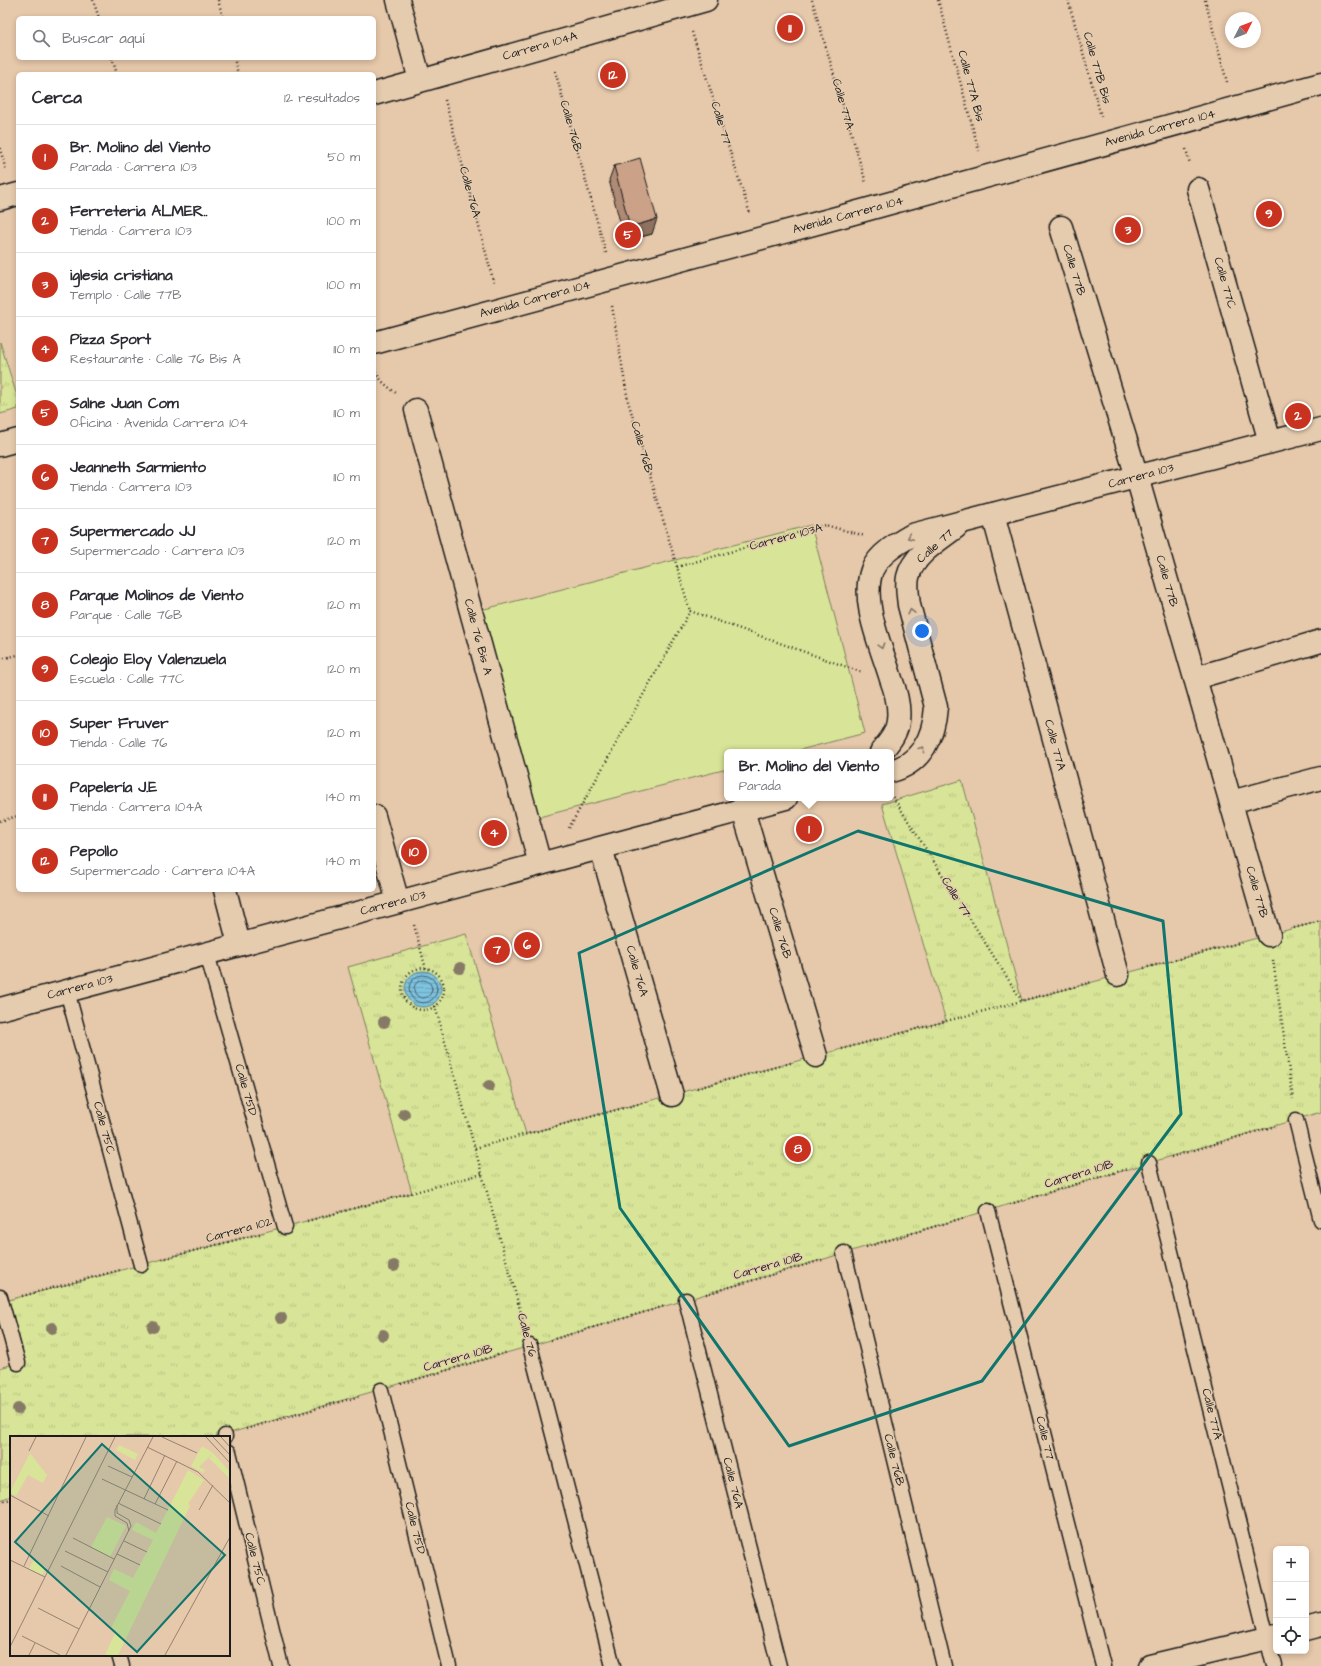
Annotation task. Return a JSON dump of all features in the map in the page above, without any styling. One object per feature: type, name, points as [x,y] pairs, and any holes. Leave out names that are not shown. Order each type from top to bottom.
[{"type":"street","points":[[398,0],[429,78]]},
{"type":"street","name":"Carrera 104A","points":[[376,93],[706,0]]},
{"type":"street","name":"Avenida Carrera 104","points":[[376,342],[873,208],[1321,84]]},
{"type":"street","name":"Calle 77C","points":[[1198,189],[1270,442]]},
{"type":"street","points":[[0,199],[16,195]]},
{"type":"street","name":"Calle 77B","points":[[1061,228],[1137,477],[1270,935]]},
{"type":"street","name":"Calle 76 Bis A","points":[[416,410],[545,862]]},
{"type":"street","name":"Carrera 103","points":[[961,522],[1321,429]]},
{"type":"street","points":[[0,445],[16,441]]},
{"type":"street","name":"Calle 77A","points":[[993,514],[1118,975]]},
{"type":"street","name":"Calle 77","points":[[884,749],[894,737],[898,720],[898,699],[870,610],[868,586],[872,570],[883,556],[896,545],[912,535],[961,522]]},
{"type":"street","name":"Calle 77","points":[[894,770],[902,768],[915,758],[932,734],[935,721],[936,707],[909,605],[907,589],[908,576],[919,557],[961,522]]},
{"type":"street","points":[[1195,678],[1321,641]]},
{"type":"street","points":[[1231,802],[1321,778]]},
{"type":"street","name":"Carrera 103","points":[[0,1009],[775,801]]},
{"type":"street","name":"Calle 76B","points":[[743,810],[816,1056]]},
{"type":"street","points":[[376,822],[402,901]]},
{"type":"street","name":"Calle 76A","points":[[601,848],[672,1095]]},
{"type":"street","points":[[226,892],[240,944]]},
{"type":"street","points":[[1309,1628],[1321,1626]]},
{"type":"street","points":[[1150,1666],[1272,1637]]},
{"type":"lane","name":"Calle 75D","points":[[207,954],[285,1227]]},
{"type":"lane","name":"Calle 75C","points":[[67,991],[141,1265]]},
{"type":"lane","points":[[1296,1120],[1321,1220]]},
{"type":"lane","name":"Calle 77A","points":[[1149,1163],[1272,1637],[1274,1666]]},
{"type":"lane","name":"Calle 77","points":[[988,1211],[1103,1666]]},
{"type":"lane","name":"Calle 76B","points":[[844,1253],[944,1666]]},
{"type":"lane","points":[[1,1299],[18,1363]]},
{"type":"lane","name":"Calle 76A","points":[[686,1300],[779,1666]]},
{"type":"lane","name":"Calle 76","points":[[530,1346],[613,1666]]},
{"type":"lane","name":"Calle 75D","points":[[381,1390],[449,1666]]},
{"type":"lane","name":"Calle 75C","points":[[230,1456],[281,1666]]},
{"type":"lane","points":[[119,1656],[122,1666]]},
{"type":"path","points":[[93,0],[98,16]]},
{"type":"path","points":[[218,0],[222,16]]},
{"type":"path","name":"Calle 77A","points":[[812,0],[873,208]]},
{"type":"path","name":"Calle 77A Bis","points":[[938,0],[986,176]]},
{"type":"path","name":"Calle 77B Bis","points":[[1068,0],[1109,142]]},
{"type":"path","points":[[1205,0],[1233,108]]},
{"type":"path","name":"Calle 77","points":[[684,6],[757,239]]},
{"type":"path","name":"Calle 76B","points":[[548,44],[610,279],[628,401],[690,611]]},
{"type":"path","points":[[113,60],[116,72]]},
{"type":"path","points":[[234,60],[238,72]]},
{"type":"path","name":"Calle 76A","points":[[429,78],[501,309]]},
{"type":"path","points":[[1178,123],[1198,189]]},
{"type":"path","points":[[376,373],[387,386],[416,410]]},
{"type":"path","name":"Carrera 103A","points":[[677,567],[825,525],[896,545]]},
{"type":"path","points":[[545,862],[690,611],[893,683]]},
{"type":"path","points":[[0,659],[16,655]]},
{"type":"path","name":"Calle 77","points":[[894,799],[1022,1001]]},
{"type":"path","points":[[0,821],[16,817]]},
{"type":"path","points":[[402,901],[426,968]]},
{"type":"path","points":[[475,1148],[1321,921]]},
{"type":"path","points":[[1270,935],[1296,1120]]},
{"type":"path","points":[[426,968],[433,971],[442,981],[444,988],[435,1006],[422,1009],[416,1008],[410,1005],[402,993],[404,980],[408,974],[414,970],[426,968]]},
{"type":"path","name":"Calle 76","points":[[435,1006],[530,1346]]},
{"type":"path","name":"Carrera 101B","points":[[225,1436],[1296,1120]]},
{"type":"path","name":"Carrera 102","points":[[1,1299],[141,1265],[482,1174]]},
{"type":"path","points":[[0,1502],[10,1499]]},
{"type":"highlighted area","points":[[858,831],[1163,921],[1181,1114],[982,1381],[789,1446],[620,1208],[579,953]]},
{"type":"green space","points":[[0,342],[16,393],[16,410],[0,414]]},
{"type":"green space","points":[[811,525],[865,733],[804,749],[724,749],[724,770],[531,819],[477,611]]},
{"type":"green space","points":[[962,780],[1022,1001],[1321,921],[1321,1112],[530,1346],[219,1436],[10,1436],[10,1496],[0,1500],[0,1368],[17,1363],[1,1302],[412,1193],[348,967],[466,934],[526,1134],[946,1021],[882,804]]},
{"type":"water","points":[[427,971],[436,976],[440,982],[440,996],[436,1002],[427,1007],[419,1007],[410,1002],[406,996],[405,985],[410,976],[416,972]]},
{"type":"building","points":[[640,158],[657,219],[630,227],[614,166]]},
{"type":"place","name":"Papelería J.E","points":[[790,28]]},
{"type":"place","name":"Pepollo","points":[[613,75]]},
{"type":"place","name":"Colegio Eloy Valenzuela","points":[[1269,214]]},
{"type":"place","name":"iglesia cristiana","points":[[1128,230]]},
{"type":"place","name":"Salne Juan Com","points":[[628,235]]},
{"type":"place","name":"Ferreteria ALMER..","points":[[1298,416]]},
{"type":"place","name":"Br. Molino del Viento","points":[[809,829]]},
{"type":"place","name":"Pizza Sport","points":[[494,833]]},
{"type":"place","name":"Super Fruver","points":[[414,852]]},
{"type":"place","name":"Jeanneth Sarmiento","points":[[527,945]]},
{"type":"place","name":"Supermercado JJ","points":[[497,950]]},
{"type":"place","name":"Parque Molinos de Viento","points":[[798,1149]]}]
